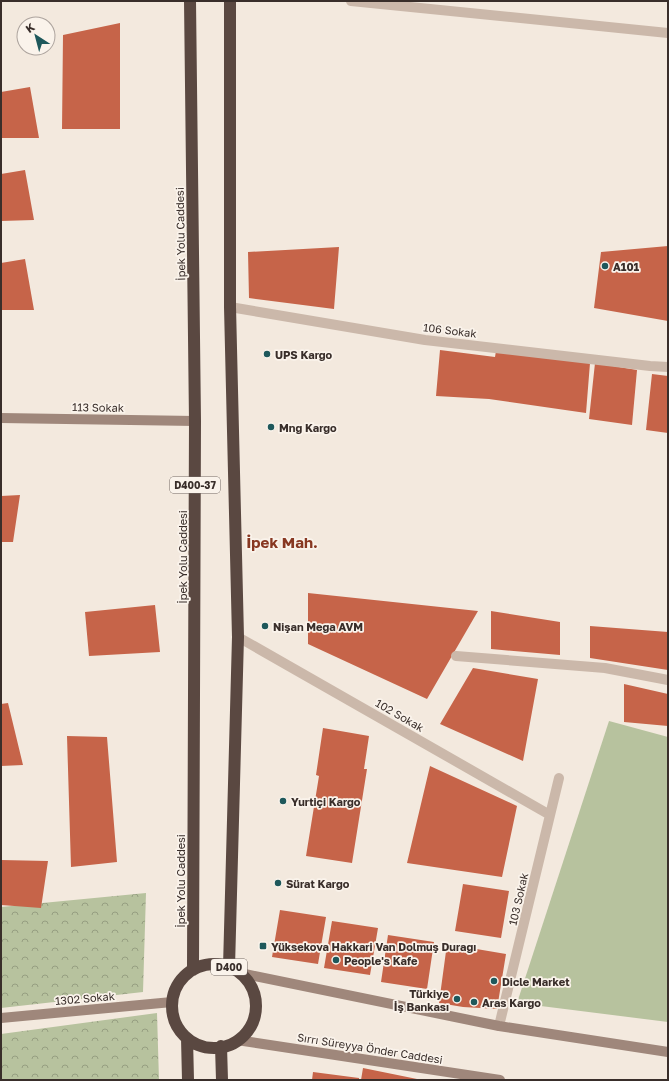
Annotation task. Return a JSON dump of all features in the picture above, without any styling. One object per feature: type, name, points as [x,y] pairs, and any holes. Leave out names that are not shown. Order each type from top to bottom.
[{"type":"highway","name":"İpek Yolu Caddesi","points":[[190,1],[195,420],[193,970]]},
{"type":"highway","name":"D400-37","points":[[229,967],[238,637],[230,308],[230,1]]},
{"type":"highway","name":"D400","points":[[217,964],[229,967],[240,973],[254,994],[256,1007],[253,1020],[246,1032],[237,1040],[211,1048],[198,1045],[187,1038],[178,1028],[173,1016],[172,1002],[175,989],[182,978],[193,970],[204,965],[217,964]]},
{"type":"highway","points":[[187,1038],[188,1080]]},
{"type":"highway","points":[[221,1046],[222,1080]]},
{"type":"main road","name":"113 Sokak","points":[[1,418],[195,420]]},
{"type":"main road","points":[[240,973],[500,1026],[668,1052]]},
{"type":"main road","name":"1302 Sokak","points":[[1,1018],[172,1002]]},
{"type":"main road","name":"Sırrı Süreyya Önder Caddesi","points":[[237,1040],[500,1080]]},
{"type":"street","points":[[351,1],[668,33]]},
{"type":"street","name":"106 Sokak","points":[[230,308],[425,340],[668,367]]},
{"type":"street","name":"102 Sokak","points":[[238,637],[550,815]]},
{"type":"street","points":[[456,656],[605,668],[668,680]]},
{"type":"street","name":"103 Sokak","points":[[500,1026],[559,778]]},
{"type":"green space","points":[[609,721],[668,737],[668,1022],[517,1003]]},
{"type":"green space","points":[[146,893],[143,992],[1,1008],[1,907]]},
{"type":"green space","points":[[157,1013],[159,1080],[1,1080],[1,1034]]},
{"type":"building","points":[[120,23],[120,129],[62,129],[63,35]]},
{"type":"building","points":[[30,87],[39,138],[1,138],[1,92]]},
{"type":"building","points":[[25,170],[34,220],[1,221],[1,174]]},
{"type":"building","points":[[668,246],[668,321],[594,308],[601,252]]},
{"type":"building","points":[[339,247],[334,309],[249,298],[248,252]]},
{"type":"building","points":[[25,259],[34,310],[1,310],[1,263]]},
{"type":"building","points":[[440,350],[495,357],[496,351],[590,363],[586,413],[489,399],[436,396]]},
{"type":"building","points":[[595,363],[637,370],[632,425],[589,419]]},
{"type":"building","points":[[652,374],[668,376],[668,433],[646,430]]},
{"type":"building","points":[[20,495],[13,542],[1,542],[1,496]]},
{"type":"building","points":[[308,593],[478,611],[427,699],[308,644]]},
{"type":"building","points":[[155,605],[160,652],[89,656],[85,612]]},
{"type":"building","points":[[491,611],[560,622],[560,655],[491,649]]},
{"type":"building","points":[[590,626],[668,632],[668,670],[590,658]]},
{"type":"building","points":[[473,668],[538,679],[523,761],[440,724]]},
{"type":"building","points":[[624,684],[668,694],[668,726],[624,722]]},
{"type":"building","points":[[8,703],[23,765],[1,766],[1,704]]},
{"type":"building","points":[[323,728],[369,736],[364,769],[367,769],[352,863],[306,856],[319,776],[316,775]]},
{"type":"building","points":[[67,736],[107,737],[117,862],[71,867]]},
{"type":"building","points":[[430,766],[517,806],[502,877],[407,863]]},
{"type":"building","points":[[1,860],[48,861],[41,908],[1,905]]},
{"type":"building","points":[[463,884],[509,891],[501,938],[455,931]]},
{"type":"building","points":[[280,910],[326,917],[318,964],[272,957]]},
{"type":"building","points":[[332,921],[378,928],[370,975],[324,968]]},
{"type":"building","points":[[388,935],[434,942],[427,989],[381,982]]},
{"type":"building","points":[[447,944],[506,954],[497,1009],[463,1007],[439,1003]]},
{"type":"building","points":[[363,1068],[417,1079],[417,1080],[361,1080]]},
{"type":"building","points":[[313,1072],[359,1078],[359,1080],[312,1080]]},
{"type":"place","name":"A101","points":[[605,266]]},
{"type":"place","name":"UPS Kargo","points":[[267,354]]},
{"type":"place","name":"Mng Kargo","points":[[271,427]]},
{"type":"place","name":"Nişan Mega AVM","points":[[265,626]]},
{"type":"place","name":"Yurtiçi Kargo","points":[[283,801]]},
{"type":"place","name":"Sürat Kargo","points":[[278,883]]},
{"type":"place","name":"Yüksekova Hakkari Van Dolmuş Durağı","points":[[263,946]]},
{"type":"place","name":"People's Kafe","points":[[336,960]]},
{"type":"place","name":"Dicle Market","points":[[494,981]]},
{"type":"place","name":"Türkiye İş Bankası","points":[[457,999]]},
{"type":"place","name":"Aras Kargo","points":[[474,1002]]},
{"type":"district","name":"İpek Mah.","points":[[282,542]]}]
